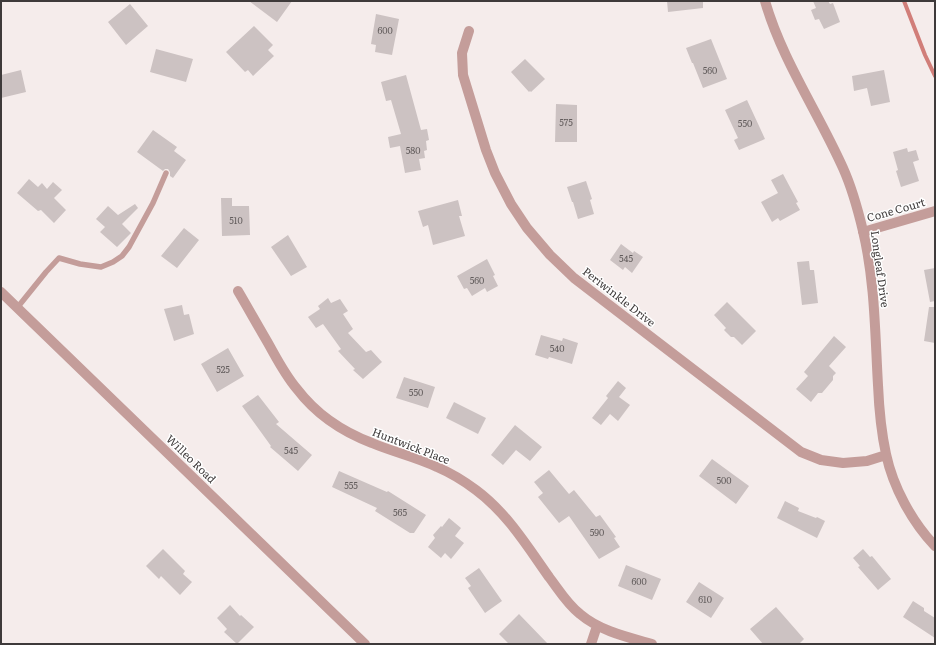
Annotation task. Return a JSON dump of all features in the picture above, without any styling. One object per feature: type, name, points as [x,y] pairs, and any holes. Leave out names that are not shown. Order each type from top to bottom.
[{"type":"street","name":"Longleaf Drive","points":[[765,1],[779,41],[843,168],[854,199],[864,232],[872,282],[880,422],[886,455],[896,485],[910,514],[935,546]]},
{"type":"street","name":"Periwinkle Drive","points":[[469,31],[462,53],[463,75],[486,150],[495,173],[511,204],[550,255],[574,278],[801,452],[820,460],[843,463],[867,461],[886,455]]},
{"type":"street","name":"Cone Court","points":[[864,232],[935,212]]},
{"type":"street","name":"Huntwick Place","points":[[238,291],[284,373],[312,406],[331,422],[352,435],[436,466],[476,490],[511,524],[568,603],[580,615],[597,626],[652,644]]},
{"type":"street","name":"Willeo Road","points":[[1,292],[365,644]]},
{"type":"street","points":[[591,644],[597,626]]},
{"type":"lane","points":[[17,308],[59,258],[80,264],[101,267],[122,256],[129,247],[153,203],[166,173]]},
{"type":"building","points":[[249,1],[292,1],[277,22]]},
{"type":"building","points":[[667,1],[703,1],[703,8],[668,12]]},
{"type":"building","points":[[813,1],[828,1],[830,4],[833,3],[840,22],[824,29],[819,19],[815,20],[811,10],[816,8]]},
{"type":"building","points":[[130,4],[148,26],[126,45],[108,22]]},
{"type":"building","points":[[376,14],[399,19],[392,55],[375,52],[376,45],[371,44]]},
{"type":"building","points":[[254,26],[273,45],[268,50],[274,56],[253,76],[248,70],[245,72],[226,52]]},
{"type":"building","points":[[711,39],[727,79],[703,88],[686,48]]},
{"type":"building","points":[[156,49],[193,59],[186,82],[150,72]]},
{"type":"building","points":[[525,59],[545,79],[531,92],[529,92],[511,72]]},
{"type":"building","points":[[21,70],[26,92],[1,98],[1,75]]},
{"type":"building","points":[[884,70],[890,102],[871,106],[867,88],[854,91],[852,76]]},
{"type":"building","points":[[406,75],[421,130],[427,129],[429,140],[426,141],[427,150],[424,151],[425,158],[419,159],[421,170],[405,173],[400,146],[390,148],[388,137],[401,134],[391,100],[386,101],[381,82]]},
{"type":"building","points":[[747,100],[765,139],[739,150],[734,140],[738,138],[725,110]]},
{"type":"building","points":[[556,104],[577,105],[577,142],[555,142]]},
{"type":"building","points":[[153,130],[177,147],[174,151],[186,160],[173,178],[170,176],[168,169],[163,171],[137,152]]},
{"type":"building","points":[[907,148],[908,152],[916,150],[919,160],[913,162],[919,181],[901,187],[896,171],[898,170],[893,152]]},
{"type":"building","points":[[783,174],[798,202],[796,203],[800,210],[780,221],[778,218],[772,222],[761,202],[778,193],[771,180]]},
{"type":"building","points":[[29,179],[38,187],[42,183],[47,189],[53,182],[62,190],[54,198],[66,210],[54,223],[41,210],[38,211],[17,193]]},
{"type":"building","points":[[586,181],[592,199],[590,200],[594,214],[578,219],[567,187]]},
{"type":"building","points":[[221,198],[232,198],[232,206],[249,206],[250,235],[222,236]]},
{"type":"building","points":[[458,200],[462,216],[459,216],[465,236],[433,245],[428,225],[423,227],[418,211]]},
{"type":"building","points":[[135,204],[138,208],[122,224],[131,233],[117,247],[100,232],[105,227],[96,219],[108,206],[118,215]]},
{"type":"building","points":[[184,228],[199,240],[177,268],[161,256]]},
{"type":"building","points":[[288,235],[307,267],[291,276],[271,247]]},
{"type":"building","points":[[621,244],[633,253],[634,251],[643,257],[632,273],[625,267],[623,270],[610,260]]},
{"type":"building","points":[[487,259],[495,275],[493,276],[498,286],[487,292],[485,288],[472,296],[467,288],[464,289],[457,276]]},
{"type":"building","points":[[809,261],[810,270],[814,270],[818,303],[802,305],[797,262]]},
{"type":"building","points":[[935,268],[935,301],[930,302],[924,270]]},
{"type":"building","points":[[328,298],[331,303],[340,299],[348,311],[343,314],[353,329],[348,333],[366,352],[371,350],[382,362],[363,379],[353,370],[355,369],[338,351],[341,349],[323,324],[316,328],[308,317],[320,309],[318,306]]},
{"type":"building","points":[[727,302],[756,331],[742,345],[724,330],[726,328],[714,315]]},
{"type":"building","points":[[182,305],[184,315],[189,314],[194,334],[174,341],[164,309]]},
{"type":"building","points":[[929,307],[935,307],[935,343],[924,341]]},
{"type":"building","points":[[541,335],[562,341],[563,338],[578,343],[572,364],[549,357],[548,359],[535,355]]},
{"type":"building","points":[[834,336],[846,347],[829,366],[836,373],[833,376],[833,380],[822,393],[818,393],[811,402],[796,389],[808,376],[804,372]]},
{"type":"building","points":[[228,348],[244,376],[217,392],[201,364]]},
{"type":"building","points":[[404,377],[435,387],[428,408],[396,398]]},
{"type":"building","points":[[618,381],[626,388],[619,397],[630,405],[618,421],[610,414],[601,425],[592,418],[608,398],[606,396]]},
{"type":"building","points":[[258,395],[279,422],[276,424],[312,455],[298,471],[270,447],[271,446],[242,406]]},
{"type":"building","points":[[454,402],[486,418],[478,434],[446,418]]},
{"type":"building","points":[[515,425],[542,447],[530,461],[516,450],[503,465],[491,455]]},
{"type":"building","points":[[712,459],[749,486],[736,504],[699,476]]},
{"type":"building","points":[[549,470],[569,494],[574,490],[596,517],[600,515],[616,537],[614,538],[620,547],[599,559],[569,516],[559,523],[538,497],[543,493],[534,482]]},
{"type":"building","points":[[339,471],[387,492],[388,491],[426,515],[414,533],[410,533],[375,511],[377,508],[332,487]]},
{"type":"building","points":[[785,501],[799,508],[798,511],[825,521],[817,538],[777,518]]},
{"type":"building","points":[[449,518],[461,528],[455,536],[464,543],[451,559],[445,553],[441,558],[428,547],[435,538],[433,535]]},
{"type":"building","points":[[163,549],[185,571],[183,574],[192,582],[180,595],[161,576],[159,579],[146,566]]},
{"type":"building","points":[[863,549],[870,557],[872,556],[891,579],[878,590],[858,567],[860,566],[853,558]]},
{"type":"building","points":[[626,565],[661,579],[652,600],[618,586]]},
{"type":"building","points":[[479,568],[502,601],[485,613],[468,588],[471,586],[465,578]]},
{"type":"building","points":[[699,582],[724,598],[711,618],[686,602]]},
{"type":"building","points":[[913,601],[935,618],[935,638],[903,617]]},
{"type":"building","points":[[230,605],[240,616],[241,615],[254,627],[237,644],[224,632],[227,629],[217,618]]},
{"type":"building","points":[[776,607],[804,639],[799,644],[763,644],[750,629]]},
{"type":"building","points":[[519,614],[548,644],[509,644],[499,634]]},
{"type":"waterway","points":[[904,1],[925,55],[935,76]]}]
